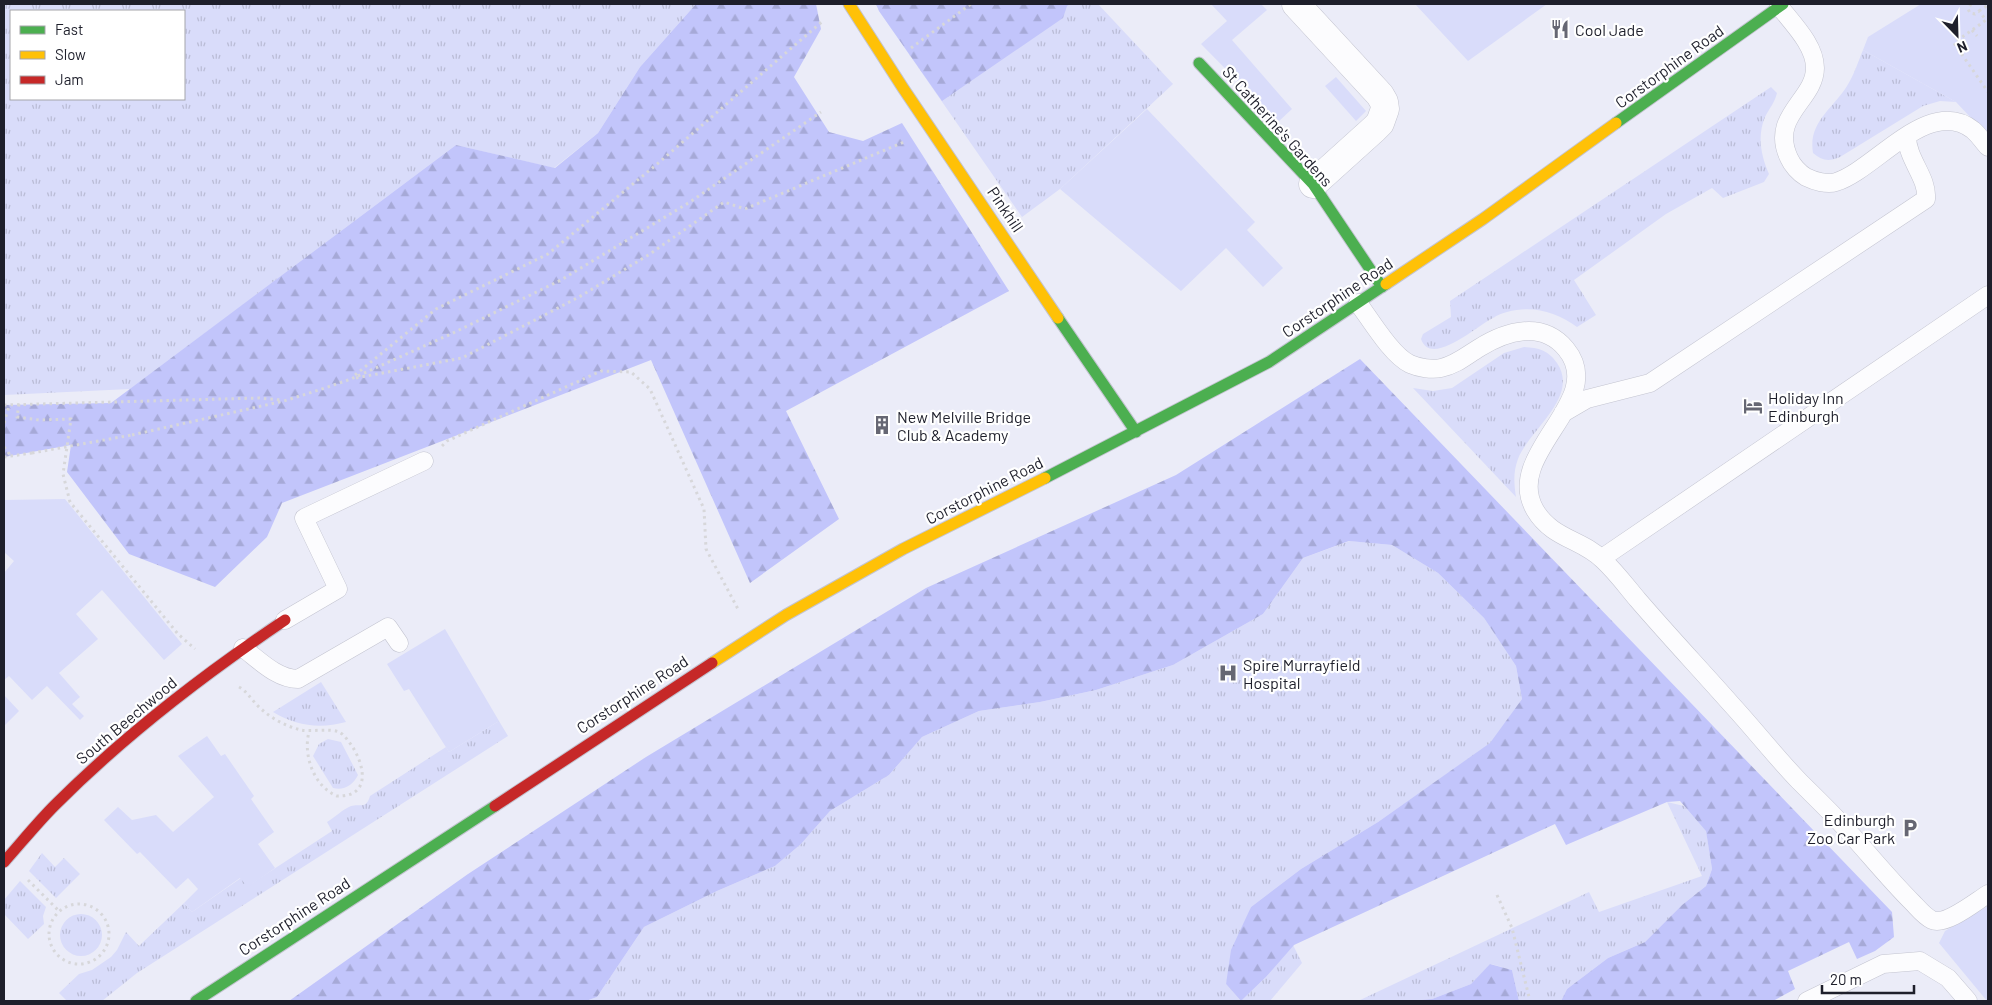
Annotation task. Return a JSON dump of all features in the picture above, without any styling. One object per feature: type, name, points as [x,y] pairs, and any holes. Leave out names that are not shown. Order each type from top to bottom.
[{"type":"main road","name":"Pinkhill","points":[[849,4],[903,88],[1136,432]]},
{"type":"main road","name":"Corstorphine Road","points":[[196,1001],[753,636],[834,587],[903,549],[1136,432],[1269,362],[1555,169],[1781,5]]},
{"type":"main road","name":"St Catherine's Gardens","points":[[1199,63],[1313,184],[1382,287]]},
{"type":"main road","name":"South Beechwood","points":[[5,860],[54,806],[93,769],[174,699],[243,648],[285,620]]},
{"type":"street","points":[[1296,4],[1370,83],[1384,102],[1385,109],[1380,123],[1313,184]]},
{"type":"lane","points":[[1781,5],[1814,57],[1815,69],[1812,82],[1788,121],[1784,132],[1785,150],[1792,165],[1806,177],[1820,182],[1835,182],[1929,124],[1953,122],[1973,130],[1988,147]]},
{"type":"lane","points":[[1564,413],[1587,399],[1650,384],[1926,199],[1927,189],[1907,148],[1907,136]]},
{"type":"lane","points":[[1602,558],[1988,294]]},
{"type":"lane","points":[[1358,303],[1393,350],[1408,364],[1429,369],[1442,368],[1459,362],[1496,338],[1522,331],[1540,331],[1554,337],[1566,349],[1574,361],[1576,375],[1572,396],[1532,466],[1528,479],[1528,493],[1535,510],[1548,527],[1602,558],[1797,779],[1925,915],[1934,921],[1946,921],[1988,894]]},
{"type":"lane","points":[[285,620],[338,589],[304,518],[424,461]]},
{"type":"lane","points":[[243,648],[279,674],[290,679],[298,679],[388,627],[399,644]]},
{"type":"lane","points":[[1807,1001],[1883,964],[1920,960],[1948,978],[1968,1001]]},
{"type":"path","points":[[911,48],[971,4]]},
{"type":"path","points":[[1971,4],[1968,10],[1970,13],[1975,14],[1988,5]]},
{"type":"path","points":[[1979,11],[1986,20],[1954,44],[1988,92]]},
{"type":"path","points":[[351,378],[436,309],[548,254],[656,165],[828,17]]},
{"type":"path","points":[[1972,30],[1976,36]]},
{"type":"path","points":[[4,457],[132,435],[284,401],[351,378],[451,334],[561,280],[690,202],[821,112]]},
{"type":"path","points":[[351,378],[462,358],[579,297],[650,254],[724,202],[745,209],[866,157],[933,131]]},
{"type":"path","points":[[424,461],[447,441],[601,371],[631,372],[650,389],[704,509],[706,550],[753,636]]},
{"type":"path","points":[[4,405],[259,398],[284,401]]},
{"type":"path","points":[[19,404],[17,416],[39,420],[71,419],[63,474],[70,502]]},
{"type":"path","points":[[4,424],[9,406]]},
{"type":"path","points":[[4,446],[11,457]]},
{"type":"path","points":[[5,860],[59,911]]},
{"type":"path","points":[[1497,895],[1512,928],[1530,1001]]},
{"type":"path","points":[[75,905],[92,907],[99,912],[108,926],[109,935],[108,944],[98,958],[82,964],[74,964],[66,961],[53,950],[49,934],[50,925],[59,911],[75,905]]},
{"type":"green space","points":[[4,4],[696,4],[640,67],[598,133],[554,168],[456,145],[130,389],[4,395]]},
{"type":"green space","points":[[696,4],[816,4],[821,29],[794,77],[829,132],[863,141],[902,123],[1009,291],[786,411],[839,519],[750,583],[651,360],[282,503],[267,537],[215,587],[129,554],[67,472],[71,445],[4,457],[4,405],[111,403],[456,145],[555,168],[598,133],[640,67]]},
{"type":"green space","points":[[876,4],[1098,4],[1173,84],[1060,189],[1022,217]]},
{"type":"green space","points":[[876,4],[1070,4],[1067,6],[1063,18],[942,101]]},
{"type":"green space","points":[[1211,4],[1261,4],[1267,10],[1232,40],[1292,109],[1278,122],[1201,44],[1227,21]]},
{"type":"green space","points":[[1415,4],[1547,4],[1468,61]]},
{"type":"green space","points":[[1921,4],[1988,4],[1988,136],[1956,102],[1863,50],[1868,37]]},
{"type":"green space","points":[[1863,50],[1956,102],[1940,101],[1923,106],[1840,157],[1832,160],[1819,158],[1813,153],[1812,142],[1814,133],[1822,117],[1849,82]]},
{"type":"green space","points":[[1336,77],[1366,111],[1356,121],[1325,86]]},
{"type":"green space","points":[[1771,87],[1777,93],[1765,117],[1761,131],[1762,153],[1769,174],[1764,182],[1723,198],[1712,188],[1666,214],[1574,280],[1596,315],[1577,327],[1561,317],[1544,311],[1526,309],[1505,312],[1444,347],[1434,349],[1426,347],[1421,339],[1423,334],[1451,317],[1450,301]]},
{"type":"green space","points":[[1147,109],[1255,222],[1247,230],[1283,268],[1263,287],[1226,248],[1181,291],[1060,189]]},
{"type":"green space","points":[[1524,347],[1543,350],[1554,359],[1562,376],[1562,388],[1558,401],[1518,459],[1514,478],[1516,497],[1413,388],[1433,391],[1452,388],[1504,353]]},
{"type":"green space","points":[[1360,359],[1892,912],[1894,937],[1875,951],[1857,959],[1849,942],[1788,971],[1795,989],[1773,1001],[1561,1001],[1567,989],[1608,958],[1645,942],[1682,905],[1706,886],[1712,869],[1706,831],[1680,801],[1667,802],[1566,845],[1555,824],[1294,945],[1266,977],[1241,1001],[1226,984],[1231,950],[1251,907],[1301,869],[1378,822],[1490,743],[1522,699],[1516,666],[1484,618],[1438,573],[1392,545],[1349,541],[1303,558],[1263,614],[1173,665],[1096,690],[1040,702],[979,711],[922,737],[889,775],[830,811],[801,844],[775,866],[717,891],[644,927],[597,997],[586,1001],[289,1001],[468,874],[646,757],[926,588],[1176,475]]},
{"type":"green space","points":[[65,499],[182,644],[164,660],[102,590],[76,614],[98,639],[59,673],[80,697],[72,704],[84,716],[80,720],[47,686],[32,700],[9,676],[4,680],[4,573],[14,561],[4,552],[4,500]]},
{"type":"green space","points":[[1350,541],[1392,545],[1438,573],[1484,618],[1516,666],[1522,699],[1491,743],[1378,822],[1301,869],[1251,907],[1226,984],[1241,1001],[586,1001],[597,997],[644,927],[717,891],[775,866],[801,844],[830,811],[889,775],[922,737],[979,711],[1040,702],[1096,690],[1173,665],[1263,614],[1303,558]]},
{"type":"green space","points":[[445,629],[499,721],[449,752],[409,689],[404,691],[387,664]]},
{"type":"green space","points":[[321,682],[346,722],[318,726],[308,725],[290,720],[273,712]]},
{"type":"green space","points":[[4,695],[19,711],[4,726]]},
{"type":"green space","points":[[499,721],[508,736],[137,973],[102,1001],[67,1001],[59,993],[79,974],[92,970],[111,957],[117,950],[126,932],[139,946],[184,903],[192,912],[241,878],[248,886],[332,831],[327,822],[345,809],[351,806],[365,805],[370,796],[446,747],[449,752]]},
{"type":"green space","points":[[207,736],[221,756],[225,754],[254,796],[251,799],[274,832],[258,844],[275,868],[248,887],[240,878],[192,912],[184,903],[198,889],[188,878],[176,889],[140,852],[137,854],[104,820],[118,807],[132,820],[156,815],[173,832],[214,797],[178,756]]},
{"type":"green space","points":[[328,739],[341,742],[358,775],[354,782],[344,788],[333,788],[313,756],[319,744]]},
{"type":"green space","points":[[1667,802],[1684,806],[1706,830],[1712,869],[1706,886],[1682,905],[1645,942],[1608,958],[1567,989],[1561,1001],[1519,1001],[1512,970],[1491,964],[1471,984],[1432,999],[1358,1001],[1589,892],[1599,912],[1702,876]]},
{"type":"green space","points":[[42,853],[55,867],[64,858],[80,874],[56,898],[29,871]]},
{"type":"green space","points":[[20,881],[46,907],[43,916],[44,924],[28,939],[4,914],[4,900]]},
{"type":"green space","points":[[1988,906],[1987,1001],[1939,943],[1945,931]]},
{"type":"green space","points":[[85,914],[93,917],[99,923],[102,935],[99,947],[93,953],[77,956],[69,953],[63,947],[60,931],[63,923],[69,917]]},
{"type":"green space","points":[[1293,945],[1302,963],[1270,1001],[1241,1001],[1266,977]]},
{"type":"green space","points":[[1490,964],[1512,970],[1519,1001],[1407,1001],[1432,999],[1471,984]]},
{"type":"traffic: fast","points":[[1616,123],[1783,4]]},
{"type":"traffic: fast","points":[[1199,63],[1313,184],[1382,287]]},
{"type":"traffic: fast","points":[[1045,478],[1269,362],[1386,284]]},
{"type":"traffic: fast","points":[[1058,318],[1136,432]]},
{"type":"traffic: fast","points":[[196,1001],[495,806]]},
{"type":"traffic: slow","points":[[849,4],[903,88],[1058,318]]},
{"type":"traffic: slow","points":[[1386,284],[1483,219],[1616,123]]},
{"type":"traffic: slow","points":[[712,663],[786,615],[903,549],[1045,478]]},
{"type":"traffic: jam","points":[[4,862],[55,805],[109,754],[195,684],[285,620]]},
{"type":"traffic: jam","points":[[495,806],[712,663]]},
{"type":"place","name":"Cool Jade","points":[[1560,29]]},
{"type":"place","name":"Holiday Inn Edinburgh","points":[[1753,406]]},
{"type":"place","name":"New Melville Bridge Club & Academy","points":[[882,425]]},
{"type":"place","name":"Spire Murrayfield Hospital","points":[[1228,673]]},
{"type":"place","name":"Edinburgh Zoo Car Park","points":[[1910,828]]}]
